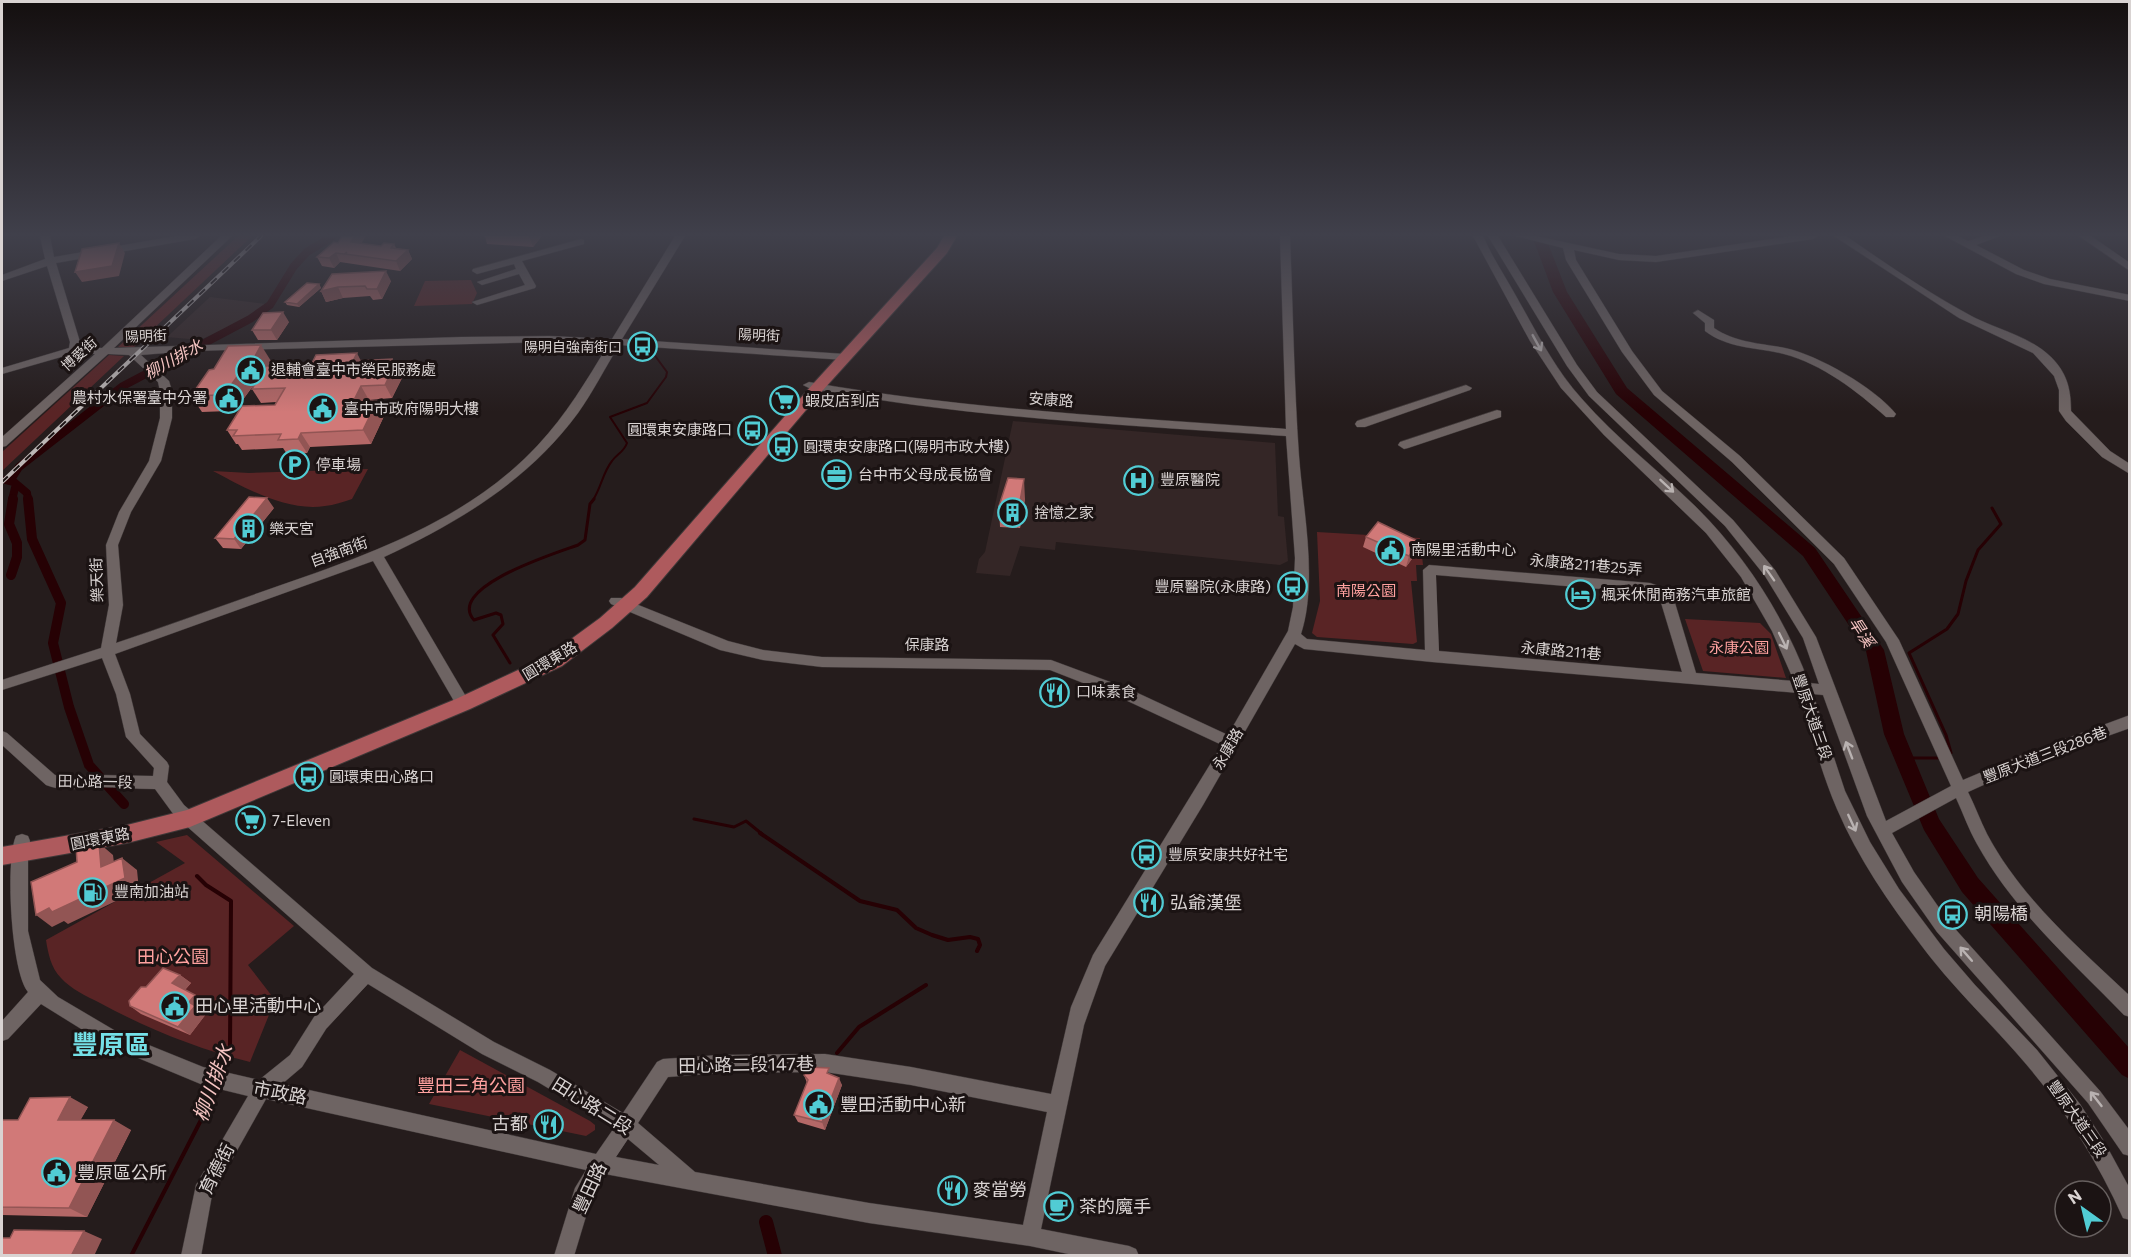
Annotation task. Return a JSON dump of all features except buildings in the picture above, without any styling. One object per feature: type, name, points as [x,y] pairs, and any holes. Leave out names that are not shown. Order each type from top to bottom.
[{"type":"main road","name":"圓環東路","points":[[11,849],[127,834],[184,814],[555,661],[622,603],[893,295]]},
{"type":"main road","name":"圓環東路","points":[[840,356],[899,295]]},
{"type":"street","points":[[60,295],[75,342],[74,350]]},
{"type":"street","name":"博愛街","points":[[2,443],[165,295]]},
{"type":"street","points":[[477,302],[502,295]]},
{"type":"street","name":"自強南街","points":[[2,686],[107,652],[377,556],[462,513],[510,480],[558,432],[645,295]]},
{"type":"street","name":"永康路","points":[[1030,1236],[1080,1007],[1099,961],[1231,743],[1293,635],[1301,604],[1301,555],[1292,433],[1287,295]]},
{"type":"street","name":"豐原大道三段","points":[[1511,295],[1549,364],[1568,391],[1588,414],[1681,499],[1746,575],[1775,624],[1804,689],[1835,786],[1864,848],[1910,919],[2069,1103],[2095,1140],[2130,1211]]},
{"type":"street","name":"豐原大道三段","points":[[1529,295],[1572,366],[1593,394],[1729,523],[1770,573],[1809,637],[1830,690],[1845,739],[1881,830],[1908,877],[1943,927],[2094,1097],[2130,1147]]},
{"type":"street","points":[[1592,295],[1627,352],[1658,393],[1736,459],[1839,561],[1892,640],[1957,791],[1982,839],[2023,900],[2080,962],[2130,1009]]},
{"type":"street","points":[[1930,295],[1966,318],[2009,335],[2037,351],[2057,371],[2063,382],[2066,397],[2065,411],[2106,454],[2130,470]]},
{"type":"street","points":[[2113,295],[2130,298]]},
{"type":"street","points":[[1698,313],[1710,322],[1709,329],[1714,334],[1727,340],[1796,354],[1854,386],[1890,414]]},
{"type":"street","name":"陽明街","points":[[2,371],[74,350],[132,352],[461,339],[616,342],[840,356]]},
{"type":"street","name":"樂天街","points":[[107,652],[116,605],[112,545],[125,512],[155,461],[166,418],[166,391],[153,370],[132,352]]},
{"type":"street","name":"安康路","points":[[814,386],[905,403],[976,410],[1292,433]]},
{"type":"street","points":[[1361,424],[1466,388]]},
{"type":"street","points":[[1404,445],[1497,414]]},
{"type":"street","points":[[377,556],[462,700]]},
{"type":"street","name":"永康路211巷25弄","points":[[1432,657],[1429,570],[1537,577],[1650,588],[1665,593],[1691,679]]},
{"type":"street","name":"保康路","points":[[622,603],[669,625],[725,646],[763,655],[822,662],[1051,665],[1124,693],[1231,743]]},
{"type":"street","name":"永康路211巷","points":[[1293,635],[1304,644],[1830,690]]},
{"type":"street","points":[[107,652],[123,694],[133,738],[162,766],[159,783],[184,814]]},
{"type":"street","name":"豐原大道三段286巷","points":[[1957,791],[2027,759],[2130,721]]},
{"type":"street","name":"田心路一段","points":[[2,737],[51,781],[69,784],[98,781],[159,783]]},
{"type":"street","points":[[1881,830],[1957,791]]},
{"type":"street","name":"田心路二段","points":[[184,814],[366,974],[488,1048],[544,1076],[626,1124],[689,1180]]},
{"type":"street","points":[[2,1034],[39,993],[28,975],[20,931],[11,849]]},
{"type":"street","points":[[262,1089],[296,1061],[320,1023],[366,974]]},
{"type":"street","name":"市政路","points":[[39,993],[113,1039],[211,1079],[349,1107],[600,1164],[689,1180]]},
{"type":"street","name":"田心路二段147巷","points":[[626,1124],[663,1068],[718,1064],[825,1064],[911,1076],[1059,1105]]},
{"type":"street","name":"育德街","points":[[191,1256],[203,1192],[262,1089]]},
{"type":"street","name":"豐田路","points":[[564,1256],[581,1199],[626,1124]]},
{"type":"street","points":[[689,1180],[869,1213],[1030,1236],[1129,1256]]},
{"type":"shaded area","points":[[210,297],[266,304],[254,315],[200,340],[167,337]]},
{"type":"shaded area","name":"豐原醫院","points":[[1013,421],[1275,443],[1278,516],[1284,517],[1288,561],[1280,565],[1056,542],[1055,550],[1020,546],[1010,576],[976,573],[979,559],[985,552]]},
{"type":"green space","points":[[175,295],[190,295],[133,348],[118,347]]},
{"type":"green space","points":[[419,295],[476,295],[472,304],[414,306]]},
{"type":"green space","points":[[109,355],[124,356],[2,471],[2,452]]},
{"type":"green space","points":[[368,469],[352,499],[332,505],[311,507],[267,497],[213,471],[249,473]]},
{"type":"green space","name":"南陽公園","points":[[1317,532],[1420,538],[1423,565],[1416,565],[1417,581],[1411,581],[1417,642],[1413,644],[1317,637],[1312,633],[1320,601]]},
{"type":"green space","name":"永康公園","points":[[1685,619],[1760,623],[1771,634],[1786,678],[1703,671]]},
{"type":"green space","name":"田心公園","points":[[187,835],[294,926],[248,965],[275,1000],[250,1062],[174,1037],[84,995],[61,978],[52,965],[49,955],[46,940],[185,863],[156,842]]},
{"type":"green space","name":"豐田三角公園","points":[[460,1050],[590,1121],[595,1125],[595,1130],[586,1136],[429,1104]]},
{"type":"waterway","name":"柳川排水","points":[[10,481],[19,467],[123,386],[250,319],[270,305],[276,295]]},
{"type":"waterway","name":"旱溪","points":[[1562,295],[1621,391],[1809,552],[1875,650],[1894,734],[1931,824],[1970,885],[2130,1067]]},
{"type":"waterway","points":[[593,500],[609,465],[627,443],[610,417],[647,403],[666,377],[667,372],[653,353],[652,348]]},
{"type":"waterway","name":"柳川排水","points":[[6,480],[10,481]]},
{"type":"waterway","name":"柳川排水","points":[[10,481],[27,493],[28,500]]},
{"type":"waterway","name":"柳川排水","points":[[12,500],[16,484]]},
{"type":"waterway","name":"柳川排水","points":[[11,575],[17,557],[17,543],[9,524],[13,499]]},
{"type":"waterway","name":"柳川排水","points":[[28,499],[32,539],[61,603],[53,643],[69,707],[89,765],[124,804]]},
{"type":"waterway","points":[[510,663],[493,635],[503,624],[501,615],[496,613],[474,620],[469,608],[475,595],[508,573],[578,545],[585,540],[590,504],[594,499]]},
{"type":"waterway","points":[[1951,753],[1946,735],[1909,653],[1947,629],[1958,614],[1966,581],[1978,550],[2001,524],[1992,508]]},
{"type":"waterway","points":[[1903,758],[1940,758]]},
{"type":"waterway","points":[[694,819],[734,827],[746,821],[762,834]]},
{"type":"waterway","points":[[760,833],[860,901],[897,910],[916,928],[932,935],[948,940],[970,937],[978,939],[980,945],[977,951]]},
{"type":"waterway","name":"柳川排水","points":[[197,876],[206,885],[231,901],[230,1049],[220,1073]]},
{"type":"waterway","points":[[837,1053],[859,1027],[926,985]]},
{"type":"waterway","name":"柳川排水","points":[[131,1256],[200,1122],[215,1085]]},
{"type":"waterway","points":[[766,1222],[775,1256]]},
{"type":"railway","points":[[2,482],[199,295]]},
{"type":"place","name":"陽明自強南街口","points":[[643,347]]},
{"type":"place","name":"退輔會臺中市榮民服務處","points":[[250,370]]},
{"type":"place","name":"農村水保署臺中分署","points":[[228,398]]},
{"type":"place","name":"蝦皮店到店","points":[[784,401]]},
{"type":"place","name":"臺中市政府陽明大樓","points":[[323,409]]},
{"type":"place","name":"圓環東安康路口","points":[[753,430]]},
{"type":"place","name":"圓環東安康路口(陽明市政大樓)","points":[[782,447]]},
{"type":"place","name":"停車場","points":[[295,465]]},
{"type":"place","name":"台中市父母成長協會","points":[[837,475]]},
{"type":"place","name":"豐原醫院","points":[[1139,480]]},
{"type":"place","name":"捨憶之家","points":[[1013,513]]},
{"type":"place","name":"樂天宮","points":[[248,529]]},
{"type":"place","name":"南陽里活動中心","points":[[1390,550]]},
{"type":"place","name":"豐原醫院(永康路)","points":[[1292,587]]},
{"type":"place","name":"楓采休閒商務汽車旅館","points":[[1580,595]]},
{"type":"place","name":"口味素食","points":[[1055,692]]},
{"type":"place","name":"圓環東田心路口","points":[[308,777]]},
{"type":"place","name":"7-Eleven","points":[[251,821]]},
{"type":"place","name":"豐原安康共好社宅","points":[[1147,855]]},
{"type":"place","name":"豐南加油站","points":[[93,892]]},
{"type":"place","name":"弘爺漢堡","points":[[1149,903]]},
{"type":"place","name":"朝陽橋","points":[[1953,914]]},
{"type":"place","name":"田心里活動中心","points":[[174,1006]]},
{"type":"place","name":"豐田活動中心新","points":[[819,1105]]},
{"type":"place","name":"古都","points":[[549,1124]]},
{"type":"place","name":"豐原區公所","points":[[56,1173]]},
{"type":"place","name":"麥當勞","points":[[952,1190]]},
{"type":"place","name":"茶的魔手","points":[[1058,1207]]},
{"type":"district","name":"豐原區","points":[[111,1045]]}]
